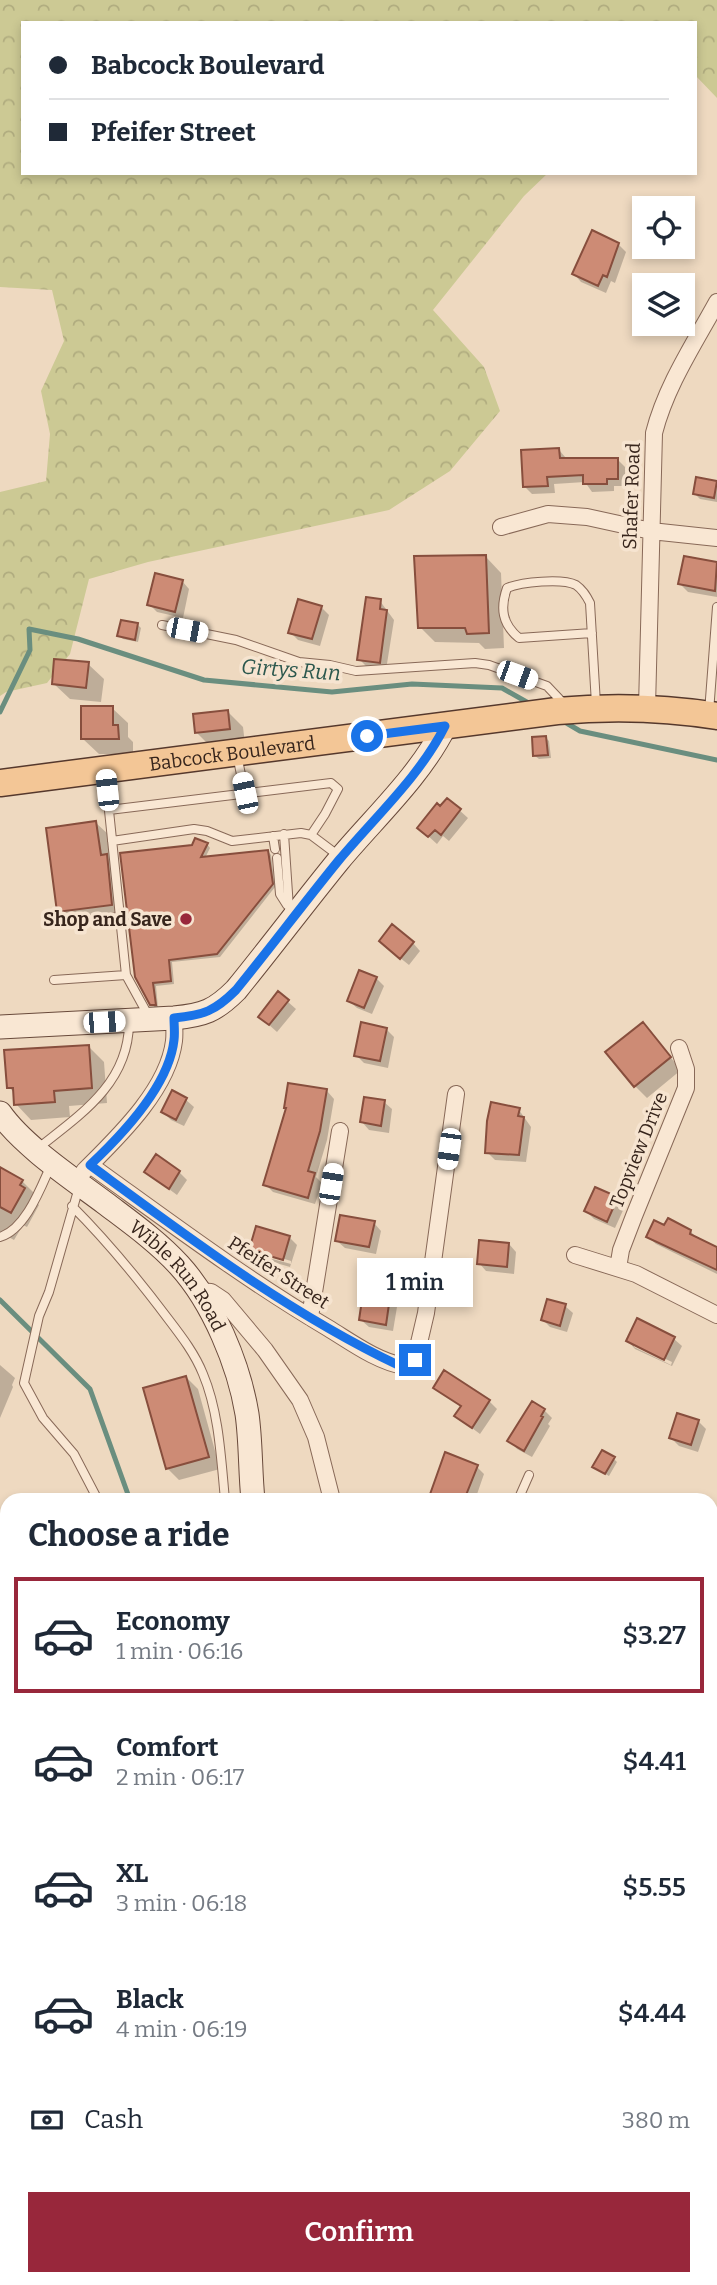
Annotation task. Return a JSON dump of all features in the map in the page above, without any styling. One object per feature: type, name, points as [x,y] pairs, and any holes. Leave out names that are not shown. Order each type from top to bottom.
[{"type":"main road","name":"Babcock Boulevard","points":[[0,783],[563,710],[647,707],[713,715]]},
{"type":"street","name":"Shafer Road","points":[[647,707],[654,433],[659,414],[717,302]]},
{"type":"street","points":[[501,527],[548,514],[587,517],[650,531],[717,538]]},
{"type":"street","points":[[0,1027],[198,1016],[222,1004],[236,990],[293,910],[419,766],[445,726]]},
{"type":"street","points":[[81,1176],[117,1139],[158,1082],[174,1041],[174,1018]]},
{"type":"street","name":"Topview Drive","points":[[618,1268],[621,1250],[686,1088],[686,1069],[679,1048]]},
{"type":"street","name":"Pfeifer Street","points":[[81,1176],[210,1252],[362,1348],[404,1366],[415,1360],[426,1313],[456,1094]]},
{"type":"street","name":"Wible Run Road","points":[[0,1112],[45,1156],[81,1176],[159,1245],[180,1266],[198,1292],[228,1350],[240,1382],[247,1415],[253,1493]]},
{"type":"street","points":[[310,1317],[340,1131]]},
{"type":"street","points":[[575,1255],[636,1274],[717,1315]]},
{"type":"street","points":[[198,1292],[211,1292],[223,1300],[265,1350],[300,1400],[316,1437],[330,1493]]},
{"type":"lane","points":[[592,633],[519,638],[509,630],[504,621],[504,597],[507,588],[515,584],[548,582],[573,583],[584,591],[590,603],[592,633],[596,708]]},
{"type":"lane","points":[[713,715],[717,607]]},
{"type":"lane","points":[[162,625],[236,640],[299,662],[356,671],[475,663],[489,665],[547,686],[563,710]]},
{"type":"lane","points":[[236,752],[245,793]]},
{"type":"lane","points":[[0,1237],[6,1236],[25,1217],[45,1156],[100,1097],[140,1020],[126,975],[105,769]]},
{"type":"lane","points":[[109,810],[331,783],[338,789],[326,814],[311,835]]},
{"type":"lane","points":[[112,841],[194,829],[207,831],[232,842],[297,832],[311,835],[341,858]]},
{"type":"lane","points":[[284,834],[293,910]]},
{"type":"lane","points":[[273,835],[280,894],[293,910]]},
{"type":"lane","points":[[54,922],[120,917]]},
{"type":"lane","points":[[54,980],[126,975]]},
{"type":"lane","points":[[81,1176],[49,1292],[29,1352],[24,1383],[43,1418],[74,1454],[94,1493]]},
{"type":"lane","points":[[72,1206],[146,1289],[191,1350],[213,1404],[224,1493]]},
{"type":"lane","points":[[521,1493],[530,1475]]},
{"type":"green space","points":[[0,0],[717,0],[717,98],[697,77],[697,21],[21,21],[21,175],[546,175],[524,196],[433,310],[484,367],[500,411],[450,471],[389,510],[148,562],[89,579],[70,654],[47,683],[6,692],[0,696],[0,492],[46,481],[50,434],[41,391],[64,341],[52,290],[0,287]]},
{"type":"building","points":[[592,230],[619,243],[607,277],[603,275],[598,286],[572,274]]},
{"type":"building","points":[[559,448],[560,458],[618,458],[618,479],[607,479],[607,484],[583,484],[583,475],[547,477],[548,486],[523,487],[521,450]]},
{"type":"building","points":[[696,477],[717,481],[714,498],[693,494]]},
{"type":"building","points":[[486,555],[489,633],[467,634],[465,628],[418,628],[414,556]]},
{"type":"building","points":[[684,556],[717,562],[715,591],[678,584]]},
{"type":"building","points":[[155,573],[183,580],[175,612],[147,605]]},
{"type":"building","points":[[366,597],[381,599],[380,609],[387,610],[380,663],[357,660]]},
{"type":"building","points":[[298,599],[322,606],[312,639],[288,633]]},
{"type":"building","points":[[121,620],[138,623],[135,640],[117,636]]},
{"type":"building","points":[[54,659],[89,662],[86,688],[52,684]]},
{"type":"building","points":[[81,706],[113,706],[113,725],[118,725],[119,739],[81,739]]},
{"type":"building","points":[[228,710],[230,729],[195,733],[193,714]]},
{"type":"building","points":[[546,736],[548,755],[533,756],[532,737]]},
{"type":"building","points":[[447,798],[461,809],[441,835],[435,830],[428,837],[417,828],[437,803],[440,806]]},
{"type":"building","points":[[96,821],[101,855],[107,854],[112,905],[57,912],[46,828]]},
{"type":"building","name":"Shop and Save","points":[[195,838],[208,843],[201,857],[268,850],[273,884],[217,954],[169,960],[171,981],[153,983],[156,1005],[150,1005],[135,977],[120,853],[192,845]]},
{"type":"building","points":[[392,924],[414,942],[400,959],[379,941]]},
{"type":"building","points":[[359,970],[377,977],[364,1008],[347,1001]]},
{"type":"building","points":[[278,991],[289,1000],[269,1025],[258,1017]]},
{"type":"building","points":[[361,1022],[387,1028],[380,1061],[354,1056]]},
{"type":"building","points":[[643,1022],[671,1057],[634,1087],[605,1052]]},
{"type":"building","points":[[89,1045],[92,1088],[54,1091],[55,1102],[14,1105],[13,1088],[7,1088],[4,1050]]},
{"type":"building","points":[[288,1083],[327,1089],[320,1131],[308,1171],[315,1173],[308,1198],[263,1185],[286,1108]]},
{"type":"building","points":[[172,1090],[187,1098],[176,1120],[161,1112]]},
{"type":"building","points":[[364,1097],[385,1100],[381,1126],[360,1122]]},
{"type":"building","points":[[491,1102],[520,1108],[518,1116],[524,1117],[519,1155],[485,1153]]},
{"type":"building","points":[[156,1154],[180,1171],[169,1189],[144,1172]]},
{"type":"building","points":[[0,1167],[23,1180],[20,1185],[25,1188],[11,1213],[0,1207]]},
{"type":"building","points":[[595,1187],[618,1197],[607,1222],[584,1211]]},
{"type":"building","points":[[340,1215],[375,1221],[369,1247],[335,1241]]},
{"type":"building","points":[[668,1218],[691,1230],[690,1234],[717,1247],[717,1270],[646,1237],[654,1220],[664,1225]]},
{"type":"building","points":[[256,1226],[290,1236],[283,1260],[249,1250]]},
{"type":"building","points":[[479,1240],[509,1243],[507,1267],[477,1264]]},
{"type":"building","points":[[363,1293],[390,1297],[386,1325],[359,1320]]},
{"type":"building","points":[[547,1299],[566,1304],[560,1326],[541,1320]]},
{"type":"building","points":[[637,1318],[675,1337],[664,1360],[626,1341]]},
{"type":"building","points":[[444,1370],[490,1400],[472,1428],[454,1416],[461,1406],[433,1388]]},
{"type":"building","points":[[186,1376],[209,1457],[166,1469],[143,1388]]},
{"type":"building","points":[[532,1401],[545,1409],[524,1451],[507,1441]]},
{"type":"building","points":[[677,1413],[699,1420],[691,1445],[669,1438]]},
{"type":"building","points":[[602,1450],[615,1457],[605,1474],[592,1467]]},
{"type":"building","points":[[445,1452],[478,1465],[467,1493],[430,1493]]},
{"type":"waterway","name":"Girtys Run","points":[[0,712],[30,650],[29,629],[78,639],[204,680],[332,692],[412,684],[502,688],[532,705]]},
{"type":"waterway","name":"Girtys Run","points":[[563,721],[580,731],[717,760]]},
{"type":"waterway","points":[[0,1300],[90,1389],[127,1493]]},
{"type":"place","name":"Shop and Save","points":[[186,919]]},
{"type":"route","points":[[367,736],[445,726],[419,766],[341,858],[236,990],[209,1012],[174,1018],[174,1041],[158,1082],[117,1139],[90,1165],[210,1252],[327,1328],[398,1365],[411,1364],[415,1360]]}]
